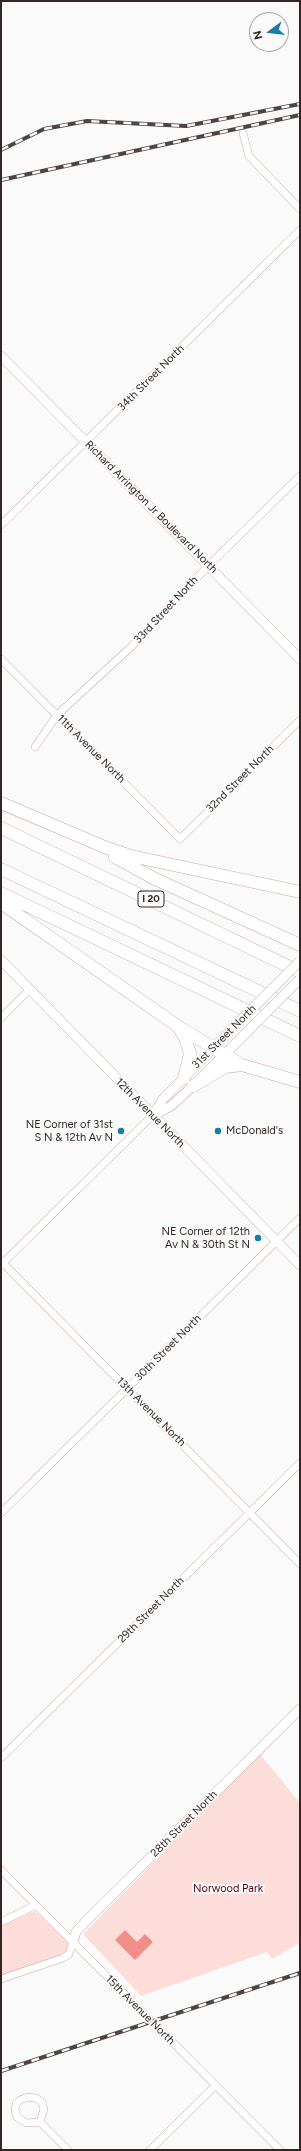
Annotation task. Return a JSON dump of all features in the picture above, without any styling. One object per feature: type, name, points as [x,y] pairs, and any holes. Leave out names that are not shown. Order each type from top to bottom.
[{"type":"highway","points":[[1,803],[84,839],[131,856],[300,892]]},
{"type":"highway","name":"I 20","points":[[1,828],[300,972]]},
{"type":"highway","points":[[84,839],[153,878],[300,945]]},
{"type":"highway","points":[[1,869],[300,1011]]},
{"type":"highway","points":[[1,892],[300,1036]]},
{"type":"highway","points":[[1,903],[178,1027],[242,1065],[300,1082]]},
{"type":"highway","points":[[178,1027],[186,1040],[190,1054],[184,1078]]},
{"type":"highway","points":[[193,1086],[225,1067],[242,1065]]},
{"type":"street","points":[[243,133],[249,156],[300,209]]},
{"type":"street","name":"34th Street North","points":[[1,525],[300,230]]},
{"type":"street","name":"Richard Arrington Jr Boulevard North","points":[[1,356],[209,565],[300,659]]},
{"type":"street","name":"33rd Street North","points":[[35,747],[57,715],[132,646],[209,565],[300,476]]},
{"type":"street","name":"11th Avenue North","points":[[1,659],[180,839]]},
{"type":"street","name":"32nd Street North","points":[[180,839],[300,720]]},
{"type":"street","name":"12th Avenue North","points":[[1,960],[152,1116],[300,1265]]},
{"type":"street","name":"31st Street North","points":[[2,1263],[152,1116],[163,1099],[300,961]]},
{"type":"street","name":"31st Street North","points":[[152,1116],[171,1106],[193,1086],[300,979]]},
{"type":"street","points":[[1,1018],[30,989]]},
{"type":"street","name":"30th Street North","points":[[1,1512],[300,1218]]},
{"type":"street","name":"13th Avenue North","points":[[2,1263],[300,1564]]},
{"type":"street","name":"29th Street North","points":[[1,1758],[300,1463]]},
{"type":"street","name":"28th Street North","points":[[73,1942],[76,1932],[86,1921],[300,1709]]},
{"type":"street","name":"15th Avenue North","points":[[1,1870],[280,2150]]},
{"type":"street","points":[[1,1922],[36,1906]]},
{"type":"street","points":[[1,1979],[63,1958],[70,1954],[73,1942]]},
{"type":"street","points":[[150,2150],[215,2086]]},
{"type":"street","points":[[28,2097],[39,2099],[44,2109],[40,2122],[31,2124],[20,2121],[15,2110],[20,2100],[28,2097]]},
{"type":"street","points":[[40,2122],[68,2150]]},
{"type":"green space","name":"Norwood Park","points":[[260,1754],[300,1803],[300,1943],[272,1959],[267,1952],[141,1996],[83,1934]]},
{"type":"green space","points":[[35,1911],[68,1943],[69,1954],[1,1979],[1,1925]]},
{"type":"shaded area","points":[[125,1930],[137,1942],[145,1934],[153,1942],[135,1960],[115,1940]]},
{"type":"railway","points":[[1,150],[44,129],[87,121],[186,126],[300,104]]},
{"type":"railway","points":[[1,180],[300,115]]},
{"type":"railway","points":[[1,2071],[300,1973]]},
{"type":"place","name":"NE Corner of 31st S N & 12th Av N","points":[[121,1131]]},
{"type":"place","name":"McDonald's","points":[[218,1131]]},
{"type":"place","name":"NE Corner of 12th Av N & 30th St N","points":[[258,1238]]}]
